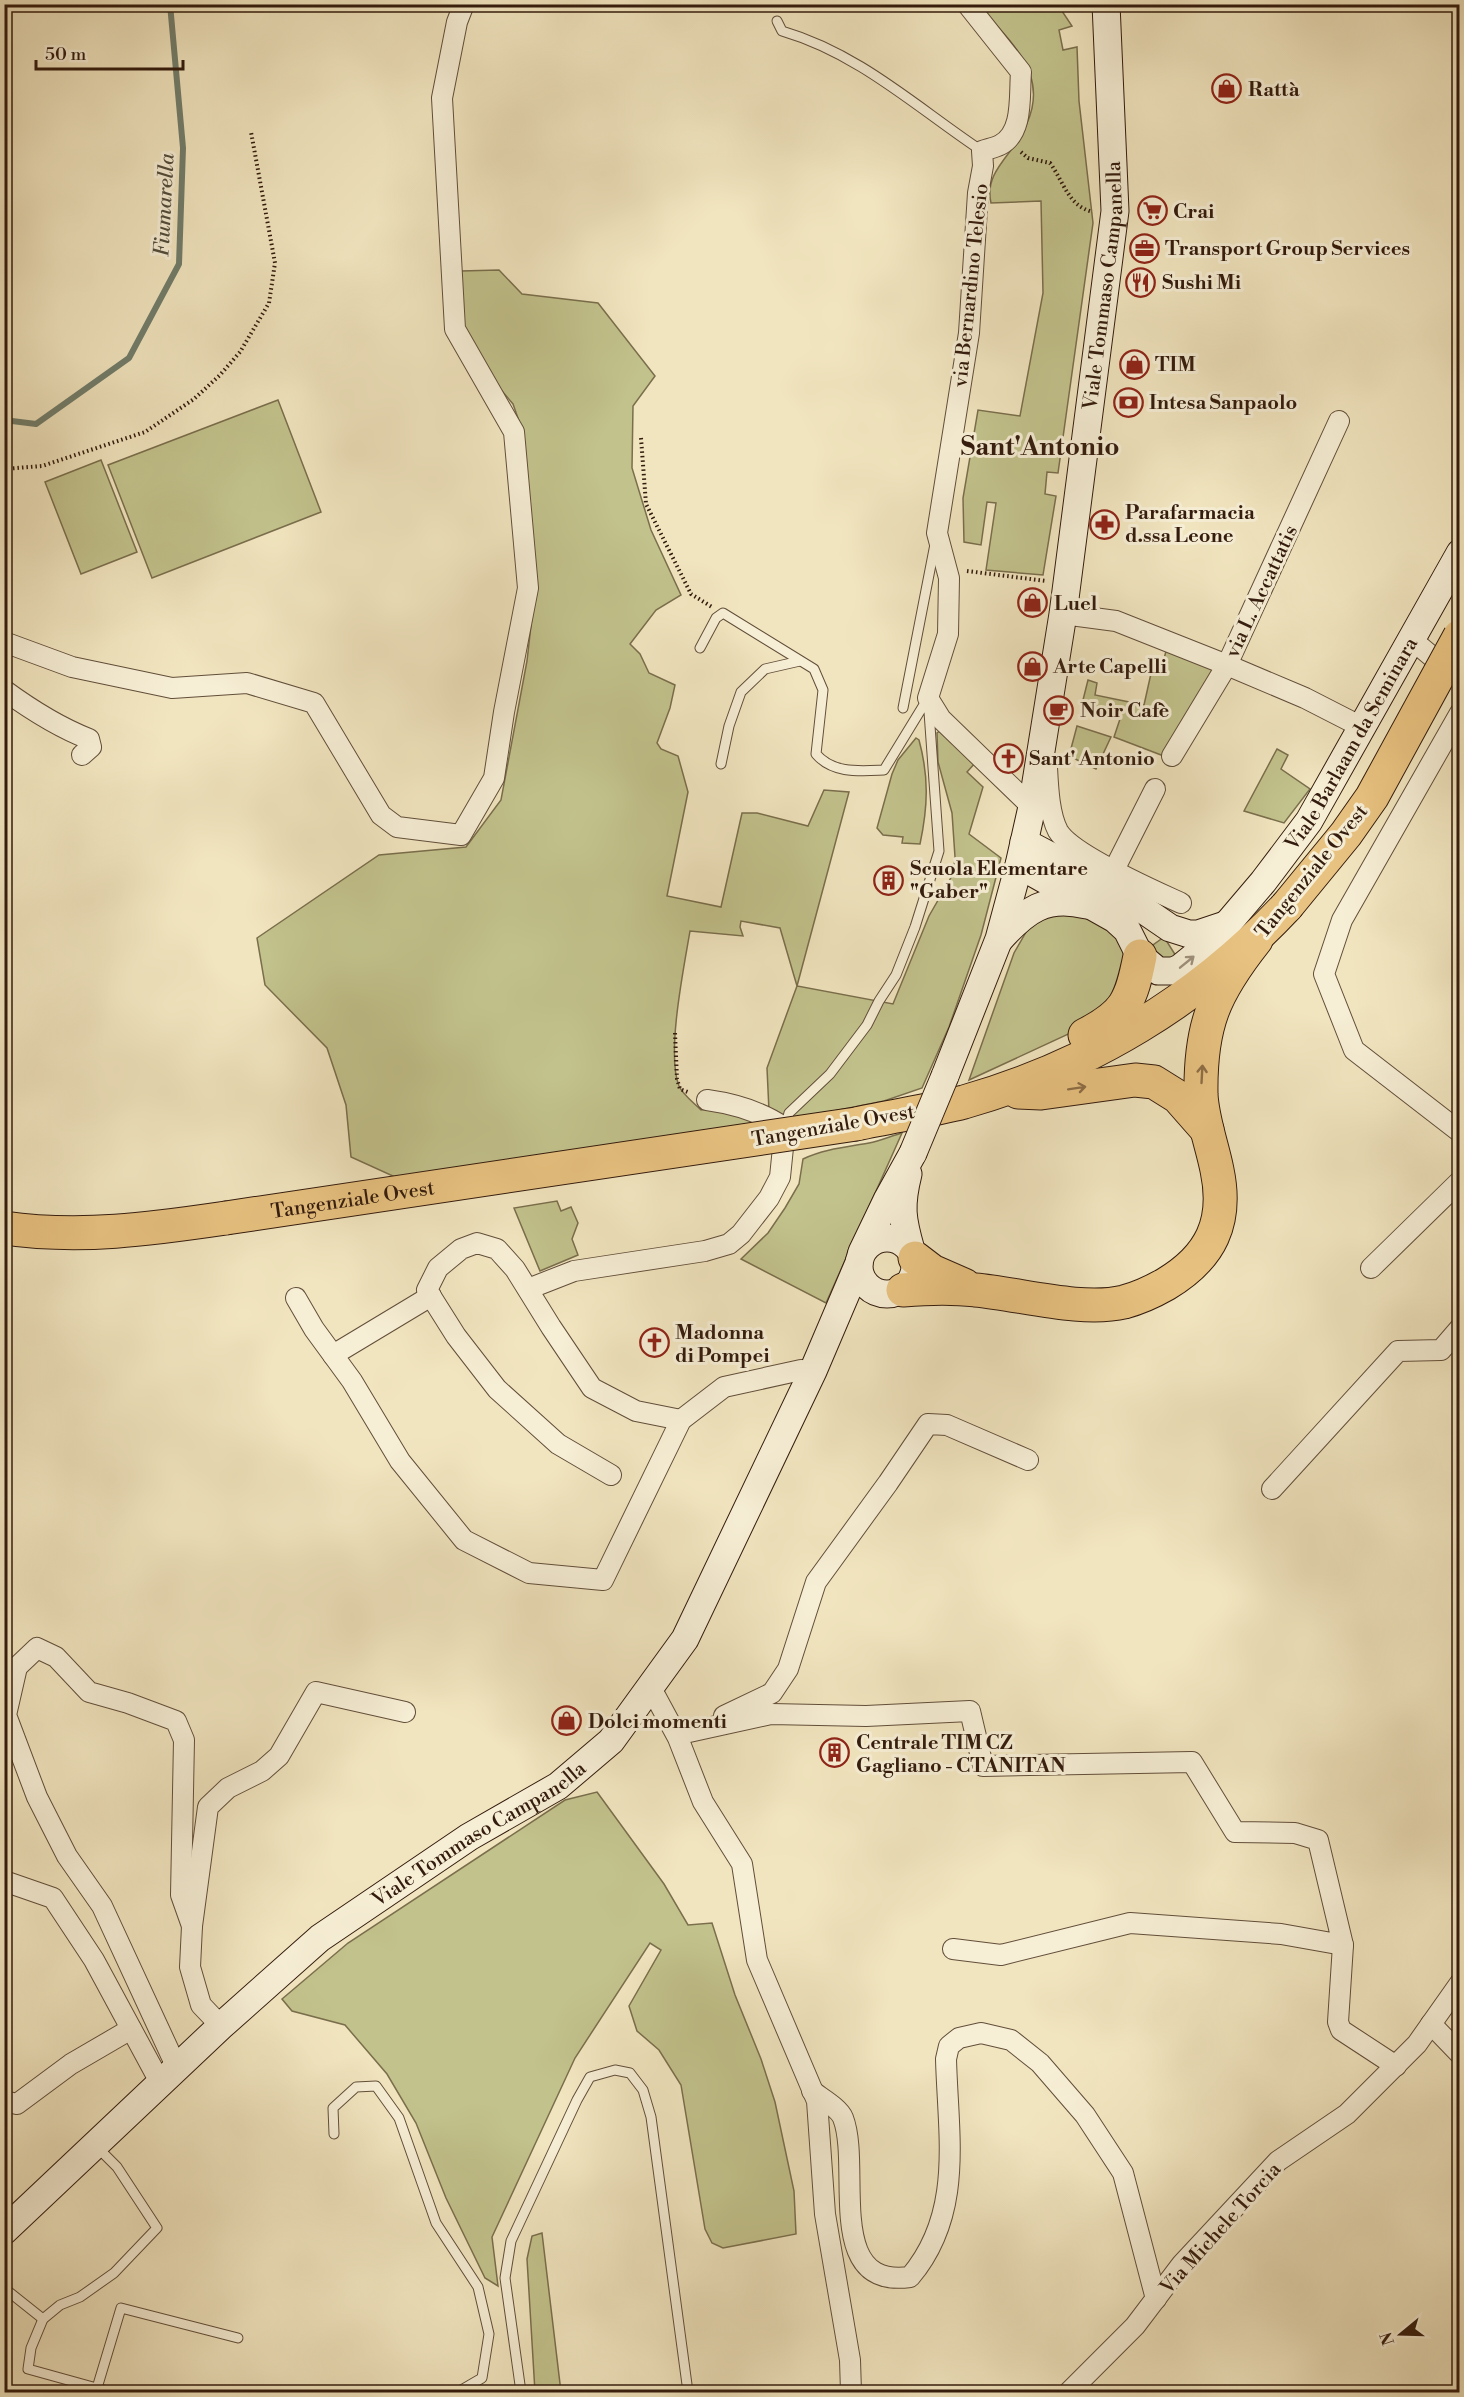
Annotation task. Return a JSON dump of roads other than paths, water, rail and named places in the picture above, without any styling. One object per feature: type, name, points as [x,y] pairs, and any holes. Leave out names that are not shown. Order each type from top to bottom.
[{"type":"highway","name":"Tangenziale Ovest","points":[[4,1228],[103,1234],[149,1230],[856,1124],[962,1102],[998,1091],[1065,1064],[1140,1027],[1204,984],[1256,940],[1346,834],[1372,797],[1460,636]]},
{"type":"highway","points":[[894,1292],[923,1288],[974,1289],[1064,1302],[1122,1302],[1143,1297],[1184,1273],[1204,1253],[1216,1224],[1220,1206],[1218,1170],[1201,1096],[1206,1029],[1224,984],[1256,940]]},
{"type":"highway","points":[[998,1091],[1049,1052],[1107,1024],[1119,1014],[1127,1003],[1136,980],[1140,956]]},
{"type":"highway","points":[[998,1091],[1041,1093],[1113,1082],[1135,1080],[1154,1082],[1178,1097],[1208,1131]]},
{"type":"highway","points":[[913,1254],[932,1271],[974,1289]]},
{"type":"street","points":[[4,642],[72,667],[172,688],[247,682],[314,703],[381,814],[397,827],[461,835],[494,778],[528,588],[514,432],[455,329],[442,98],[457,22],[464,4]]},
{"type":"street","points":[[967,4],[1021,72],[1017,123],[1009,138],[1000,145],[982,151]]},
{"type":"street","name":"Viale Tommaso Campanella","points":[[4,2231],[221,2026],[320,1938],[469,1837],[558,1786],[611,1742],[685,1639],[813,1371],[887,1200],[914,1153],[999,939],[1022,854],[1064,614],[1115,211],[1106,5]]},
{"type":"street","name":"via Bernardino Telesio","points":[[928,698],[948,634],[949,578],[937,533],[969,333],[978,193],[983,166],[982,151]]},
{"type":"street","name":"via L. Accattatis","points":[[1172,756],[1227,665],[1339,421]]},
{"type":"street","name":"Viale Barlaam da Seminara","points":[[1140,956],[1158,971],[1173,971],[1212,942],[1263,882],[1309,821],[1460,553]]},
{"type":"street","points":[[1064,614],[1116,621],[1305,698],[1350,721]]},
{"type":"street","points":[[1411,639],[1460,680]]},
{"type":"street","points":[[4,690],[33,710],[88,739],[91,747],[82,755]]},
{"type":"street","points":[[928,698],[941,719],[1032,807],[1040,828],[1061,862]]},
{"type":"street","points":[[1460,713],[1342,920],[1323,974],[1354,1050],[1460,1132]]},
{"type":"street","points":[[1045,732],[1048,794],[1057,830],[1070,845],[1181,903]]},
{"type":"street","points":[[1114,870],[1155,789]]},
{"type":"street","points":[[1022,854],[1061,862],[1113,889],[1170,928],[1189,934],[1198,934],[1228,923]]},
{"type":"street","points":[[1022,854],[1127,930],[1140,956]]},
{"type":"street","points":[[999,939],[1016,921],[1032,910],[1051,902],[1066,900],[1102,910]]},
{"type":"street","points":[[1140,956],[1150,934],[1162,928],[1170,928]]},
{"type":"street","points":[[528,1289],[574,1272],[705,1251],[729,1244],[741,1234],[769,1198],[780,1177],[785,1128],[771,1118],[732,1103],[708,1100]]},
{"type":"street","name":"Viale Tommaso Campanella","points":[[913,1254],[902,1222],[903,1202],[914,1153]]},
{"type":"street","points":[[1371,1268],[1460,1180]]},
{"type":"street","points":[[885,1238],[895,1238],[913,1254],[914,1276],[894,1292],[877,1293],[863,1282],[859,1273],[860,1258],[867,1246],[885,1238]]},
{"type":"street","points":[[611,1474],[558,1444],[497,1389],[456,1336],[427,1290],[438,1268],[461,1249],[477,1243],[497,1249],[515,1269],[592,1388],[636,1411],[681,1420]]},
{"type":"street","name":"Viale Tommaso Campanella","points":[[826,1338],[856,1308],[894,1292]]},
{"type":"street","points":[[333,1355],[431,1296]]},
{"type":"street","points":[[296,1298],[400,1461],[464,1540],[529,1574],[603,1580],[681,1420],[724,1386],[801,1370],[813,1371]]},
{"type":"street","points":[[1272,1489],[1398,1351],[1441,1350],[1460,1328]]},
{"type":"street","points":[[683,1735],[772,1693],[788,1669],[816,1582],[928,1424],[947,1425],[1028,1460]]},
{"type":"street","points":[[169,2076],[102,1906],[67,1856],[37,1797],[6,1715],[17,1667],[37,1648],[56,1657],[89,1692],[128,1703],[176,1721],[184,1740],[181,1895],[192,1926]]},
{"type":"street","points":[[651,1688],[683,1735],[704,1802],[742,1864],[757,1960],[817,2101],[825,2214],[849,2360],[851,2392]]},
{"type":"street","points":[[221,2026],[201,2005],[190,1967],[192,1926],[208,1807],[228,1788],[261,1771],[279,1756],[316,1692],[405,1712]]},
{"type":"street","points":[[683,1735],[771,1714],[866,1716],[970,1711],[982,1767],[1192,1762],[1235,1832],[1295,1833],[1318,1840],[1343,1945],[1338,2022],[1341,2030],[1396,2066]]},
{"type":"street","points":[[4,1881],[53,1898],[94,1960],[131,2029],[169,2076]]},
{"type":"street","points":[[952,1949],[1001,1955],[1130,1923],[1281,1934],[1343,1945]]},
{"type":"street","name":"Via Michele Torcia","points":[[1069,2392],[1135,2326],[1182,2264],[1278,2161],[1347,2114],[1396,2066],[1417,2044],[1460,1983]]},
{"type":"street","points":[[1431,2024],[1460,2054]]},
{"type":"street","points":[[4,2101],[17,2104],[71,2064],[131,2029]]},
{"type":"street","points":[[812,2091],[842,2116],[851,2156],[852,2232],[859,2257],[867,2267],[879,2274],[896,2279],[910,2277],[926,2259],[945,2210],[951,2167],[946,2068],[949,2046],[959,2038],[981,2033],[1011,2040],[1040,2063],[1085,2115],[1123,2173],[1156,2299]]},
{"type":"lane","points":[[777,21],[782,31],[855,62],[899,90],[948,129],[982,151]]},
{"type":"lane","points":[[903,708],[937,533]]},
{"type":"lane","points":[[700,648],[716,618],[723,613],[814,669],[823,690],[816,754],[825,764],[853,772],[884,770],[928,698]]},
{"type":"lane","points":[[721,764],[729,726],[741,692],[765,669],[800,661]]},
{"type":"lane","points":[[785,1128],[789,1113],[830,1074],[867,1025],[896,975],[915,927],[939,851],[928,698]]},
{"type":"lane","points":[[520,2392],[505,2278],[510,2241],[590,2077],[615,2070],[630,2073],[643,2090],[651,2117],[688,2392]]},
{"type":"lane","points":[[334,2134],[333,2108],[356,2086],[376,2086],[399,2118],[436,2223],[478,2287],[489,2334],[482,2378],[458,2392]]},
{"type":"lane","points":[[95,2144],[117,2167],[157,2228],[114,2273],[43,2319],[31,2348],[28,2369],[111,2392]]},
{"type":"lane","points":[[4,2288],[43,2319]]},
{"type":"lane","points":[[97,2388],[121,2308],[238,2338]]},
{"type":"waterway","name":"Fiumarella","points":[[4,420],[36,424],[129,358],[179,264],[183,148],[170,4]]},
{"type":"place","name":"Rattà","points":[[1227,89]]},
{"type":"place","name":"Crai","points":[[1152,211]]},
{"type":"place","name":"Transport Group Services","points":[[1144,248]]},
{"type":"place","name":"Sushi Mi","points":[[1141,282]]},
{"type":"place","name":"TIM","points":[[1134,364]]},
{"type":"place","name":"Intesa Sanpaolo","points":[[1128,402]]},
{"type":"place","name":"Parafarmacia d.ssa Leone","points":[[1104,524]]},
{"type":"place","name":"Luel","points":[[1033,603]]},
{"type":"place","name":"Arte Capelli","points":[[1032,666]]},
{"type":"place","name":"Noir Cafè","points":[[1059,710]]},
{"type":"place","name":"Sant' Antonio","points":[[1008,758]]},
{"type":"place","name":"Scuola Elementare \"Gaber\"","points":[[889,880]]},
{"type":"place","name":"Madonna di Pompei","points":[[654,1343]]},
{"type":"place","name":"Dolci momenti","points":[[567,1721]]},
{"type":"place","name":"Centrale TIM CZ Gagliano - CTANITAN","points":[[835,1753]]},
{"type":"district","name":"Sant'Antonio","points":[[1040,446]]}]
